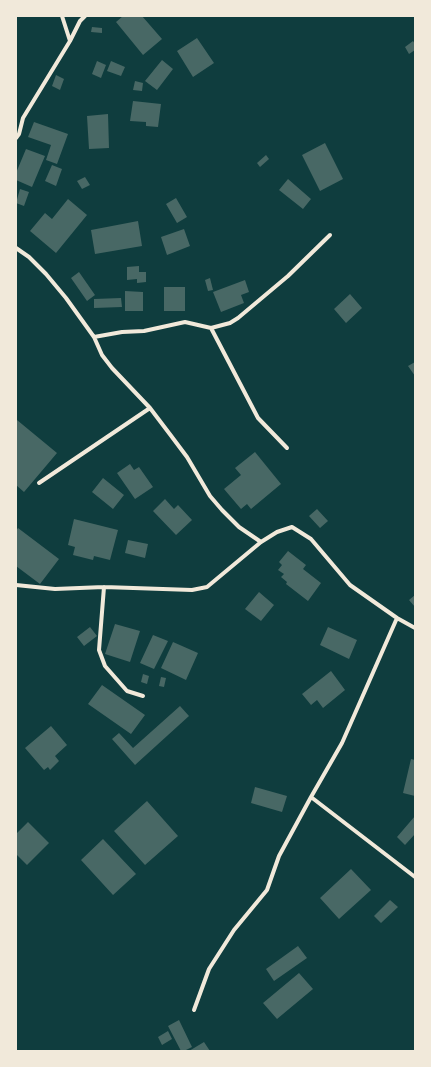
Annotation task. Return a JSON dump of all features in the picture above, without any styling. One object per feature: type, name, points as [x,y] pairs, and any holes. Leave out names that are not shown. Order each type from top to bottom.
[{"type":"street","points":[[62,16],[70,41]]},
{"type":"street","points":[[16,138],[19,134],[24,118],[70,41],[80,21],[85,16]]},
{"type":"street","points":[[94,337],[122,332],[144,331],[185,322],[211,328],[230,323],[288,276],[330,235]]},
{"type":"street","points":[[16,248],[29,257],[46,274],[66,298],[94,337],[102,355],[112,368],[150,408],[187,457],[210,496],[239,528],[261,542]]},
{"type":"street","points":[[211,328],[258,418],[287,448]]},
{"type":"street","points":[[39,483],[150,408]]},
{"type":"street","points":[[16,585],[55,589],[104,587],[192,590],[207,587],[261,542],[277,532],[292,527],[311,539],[350,585],[397,618],[415,628]]},
{"type":"street","points":[[104,587],[99,650],[105,666],[127,691],[143,696]]},
{"type":"street","points":[[194,1010],[209,969],[234,930],[267,890],[279,856],[342,743],[397,618]]},
{"type":"street","points":[[311,797],[415,877]]},
{"type":"building","points":[[123,16],[142,16],[162,39],[143,55],[116,22]]},
{"type":"building","points":[[92,27],[102,28],[102,33],[91,32]]},
{"type":"building","points":[[197,38],[214,63],[193,77],[177,51]]},
{"type":"building","points":[[413,41],[415,44],[415,50],[409,54],[405,47]]},
{"type":"building","points":[[162,60],[173,69],[157,90],[145,81]]},
{"type":"building","points":[[97,61],[106,65],[101,78],[92,74]]},
{"type":"building","points":[[111,61],[125,67],[121,76],[107,71]]},
{"type":"building","points":[[56,75],[64,79],[60,90],[52,86]]},
{"type":"building","points":[[135,81],[143,83],[142,91],[133,90]]},
{"type":"building","points":[[133,101],[161,104],[158,127],[146,126],[146,122],[130,121]]},
{"type":"building","points":[[108,114],[109,148],[89,149],[87,116]]},
{"type":"building","points":[[34,122],[68,134],[57,164],[46,160],[51,145],[28,137]]},
{"type":"building","points":[[325,143],[343,179],[320,191],[302,155]]},
{"type":"building","points":[[26,149],[45,156],[32,187],[16,180],[16,173]]},
{"type":"building","points":[[266,155],[269,159],[260,167],[257,163]]},
{"type":"building","points":[[52,165],[62,169],[56,186],[45,181]]},
{"type":"building","points":[[85,177],[90,185],[82,189],[77,181]]},
{"type":"building","points":[[288,179],[311,199],[303,209],[279,190]]},
{"type":"building","points":[[20,189],[29,192],[24,206],[16,203]]},
{"type":"building","points":[[176,198],[187,217],[177,223],[166,204]]},
{"type":"building","points":[[68,199],[87,215],[56,253],[30,231],[45,213],[52,219]]},
{"type":"building","points":[[138,221],[142,246],[95,254],[91,230]]},
{"type":"building","points":[[184,229],[190,246],[167,255],[161,237]]},
{"type":"building","points":[[139,266],[139,272],[146,272],[146,282],[137,283],[137,279],[127,280],[127,267]]},
{"type":"building","points":[[79,272],[95,295],[87,301],[71,278]]},
{"type":"building","points":[[210,278],[213,290],[208,291],[205,280]]},
{"type":"building","points":[[245,280],[249,292],[241,295],[244,303],[221,312],[213,292]]},
{"type":"building","points":[[164,287],[185,287],[185,311],[164,311]]},
{"type":"building","points":[[125,291],[143,292],[143,311],[125,311]]},
{"type":"building","points":[[350,294],[362,308],[346,323],[334,309]]},
{"type":"building","points":[[121,298],[122,307],[94,308],[94,299]]},
{"type":"building","points":[[415,362],[415,376],[408,366]]},
{"type":"building","points":[[17,420],[57,453],[24,492],[16,485]]},
{"type":"building","points":[[255,452],[281,484],[251,509],[247,504],[241,509],[224,489],[241,475],[235,468]]},
{"type":"building","points":[[130,464],[134,470],[139,467],[153,487],[135,499],[117,473]]},
{"type":"building","points":[[103,478],[124,495],[113,509],[92,492]]},
{"type":"building","points":[[165,499],[174,509],[178,505],[192,520],[176,535],[153,511]]},
{"type":"building","points":[[317,509],[328,521],[320,528],[309,516]]},
{"type":"building","points":[[74,519],[118,530],[110,560],[94,556],[93,560],[73,555],[75,547],[68,545]]},
{"type":"building","points":[[18,528],[59,559],[40,584],[16,566],[16,531]]},
{"type":"building","points":[[128,540],[148,544],[145,558],[125,553]]},
{"type":"building","points":[[288,551],[306,565],[303,569],[321,583],[308,601],[286,584],[287,582],[281,577],[284,574],[278,570],[282,565],[279,562]]},
{"type":"building","points":[[259,592],[274,605],[261,621],[245,609]]},
{"type":"building","points":[[415,595],[415,607],[409,600]]},
{"type":"building","points":[[115,624],[140,631],[130,662],[105,654]]},
{"type":"building","points":[[90,627],[97,636],[84,646],[77,637]]},
{"type":"building","points":[[328,627],[357,640],[349,659],[320,645]]},
{"type":"building","points":[[153,635],[168,641],[154,669],[140,663]]},
{"type":"building","points":[[173,642],[198,653],[186,680],[161,668]]},
{"type":"building","points":[[331,671],[345,690],[323,708],[317,700],[311,705],[302,694]]},
{"type":"building","points":[[143,674],[149,676],[147,684],[141,682]]},
{"type":"building","points":[[161,677],[166,678],[164,687],[159,686]]},
{"type":"building","points":[[102,685],[145,715],[131,734],[88,704]]},
{"type":"building","points":[[180,706],[189,716],[135,765],[112,739],[119,733],[133,748]]},
{"type":"building","points":[[51,726],[67,745],[55,756],[59,761],[50,770],[48,767],[44,770],[25,748]]},
{"type":"building","points":[[411,759],[415,760],[415,796],[403,793]]},
{"type":"building","points":[[255,787],[287,796],[282,812],[251,803]]},
{"type":"building","points":[[147,801],[178,836],[145,865],[114,831]]},
{"type":"building","points":[[415,816],[415,834],[405,845],[397,837]]},
{"type":"building","points":[[28,822],[49,843],[27,865],[16,854],[16,834]]},
{"type":"building","points":[[103,839],[136,874],[113,895],[81,860]]},
{"type":"building","points":[[351,869],[371,890],[339,919],[320,898]]},
{"type":"building","points":[[390,900],[398,907],[381,923],[374,916]]},
{"type":"building","points":[[298,946],[307,958],[274,981],[266,969]]},
{"type":"building","points":[[299,973],[313,989],[277,1019],[263,1003]]},
{"type":"building","points":[[179,1020],[192,1047],[184,1051],[181,1051],[168,1026]]},
{"type":"building","points":[[168,1031],[172,1039],[162,1045],[158,1037]]},
{"type":"building","points":[[204,1042],[210,1051],[189,1051]]}]
